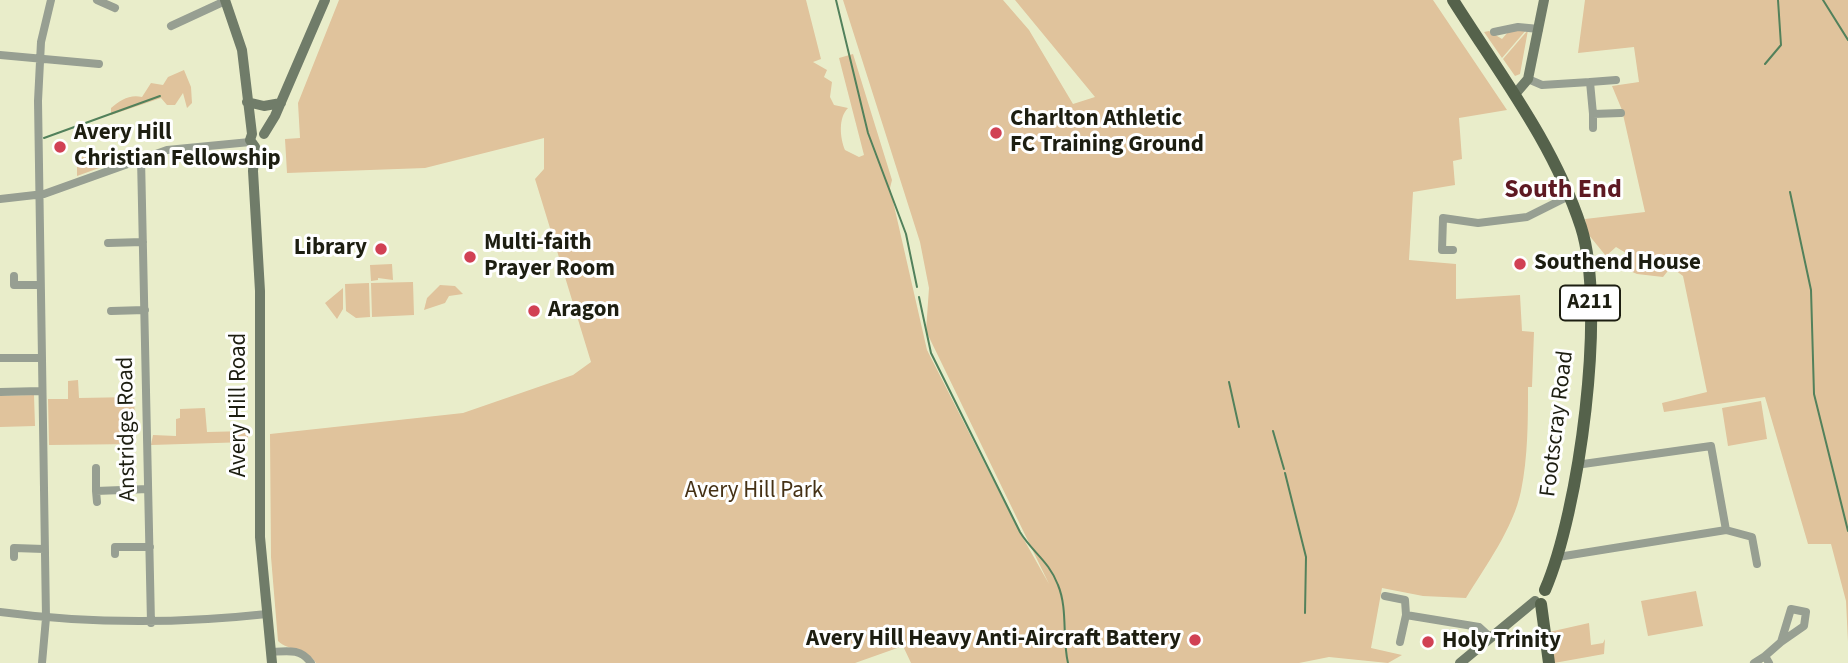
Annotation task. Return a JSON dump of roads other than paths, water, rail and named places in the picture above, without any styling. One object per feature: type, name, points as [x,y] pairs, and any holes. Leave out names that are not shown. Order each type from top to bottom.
[{"type":"main road","name":"Avery Hill Road","points":[[271,657],[260,537],[260,291],[253,171],[255,139],[281,103],[325,0]]},
{"type":"main road","name":"Footscray Road","points":[[1453,0],[1516,93],[1569,196],[1584,239],[1590,308],[1585,401],[1558,557],[1545,590],[1549,599],[1538,602]]},
{"type":"main road","points":[[1516,93],[1528,79],[1544,0]]},
{"type":"main road","points":[[225,1],[242,50],[247,102],[255,139]]},
{"type":"main road","points":[[247,102],[264,106],[281,103]]},
{"type":"main road","points":[[1460,663],[1490,636],[1538,602]]},
{"type":"main road","name":"A211","points":[[1538,602],[1549,663]]},
{"type":"street","points":[[43,663],[46,618],[37,195],[39,57],[51,0]]},
{"type":"street","points":[[97,0],[115,8]]},
{"type":"street","points":[[172,26],[225,1]]},
{"type":"street","points":[[1494,32],[1524,27],[1539,29]]},
{"type":"street","points":[[0,55],[99,64]]},
{"type":"street","points":[[1528,79],[1542,85],[1616,80]]},
{"type":"street","points":[[1590,82],[1593,128]]},
{"type":"street","points":[[1593,114],[1621,113]]},
{"type":"street","points":[[0,199],[37,195],[141,158],[181,148],[255,139]]},
{"type":"street","name":"Anstridge Road","points":[[141,158],[151,623]]},
{"type":"street","points":[[1453,250],[1442,250],[1443,218],[1478,223],[1527,217],[1569,196]]},
{"type":"street","points":[[108,243],[143,242]]},
{"type":"street","points":[[14,285],[39,285]]},
{"type":"street","points":[[111,311],[145,310]]},
{"type":"street","points":[[0,358],[40,358]]},
{"type":"street","points":[[0,392],[41,391]]},
{"type":"street","points":[[1576,465],[1711,446],[1726,530]]},
{"type":"street","points":[[96,468],[97,502]]},
{"type":"street","points":[[96,491],[148,489]]},
{"type":"street","points":[[1558,557],[1726,530],[1752,537],[1757,564]]},
{"type":"street","points":[[115,548],[150,547]]},
{"type":"street","points":[[14,548],[44,549]]},
{"type":"street","points":[[1385,596],[1405,600],[1406,615],[1400,642]]},
{"type":"street","points":[[0,612],[46,618],[151,623],[267,614]]},
{"type":"street","points":[[1406,615],[1479,626],[1490,636]]},
{"type":"street","points":[[1754,663],[1767,659],[1782,642]]},
{"type":"street","points":[[271,657],[293,651],[306,656],[311,663]]},
{"type":"waterway","points":[[836,0],[868,133],[906,234],[917,287]]},
{"type":"waterway","points":[[1765,64],[1781,45],[1778,0]]},
{"type":"waterway","points":[[1823,0],[1848,40]]},
{"type":"waterway","points":[[44,138],[160,96]]},
{"type":"waterway","points":[[1790,192],[1811,290],[1814,394],[1848,531]]},
{"type":"waterway","points":[[919,297],[931,353],[1020,532],[1050,569],[1058,585],[1063,604],[1068,663]]},
{"type":"waterway","points":[[1229,382],[1239,427]]},
{"type":"waterway","points":[[1273,431],[1284,469]]},
{"type":"waterway","points":[[1285,473],[1306,557],[1305,613]]},
{"type":"place","name":"Charlton Athletic FC Training Ground","points":[[996,133]]},
{"type":"place","name":"Avery Hill Christian Fellowship","points":[[60,147]]},
{"type":"place","name":"Library","points":[[381,249]]},
{"type":"place","name":"Multi-faith Prayer Room","points":[[470,257]]},
{"type":"place","name":"Southend House","points":[[1520,264]]},
{"type":"place","name":"Aragon","points":[[534,311]]},
{"type":"place","name":"Avery Hill Heavy Anti-Aircraft Battery","points":[[1195,640]]},
{"type":"place","name":"Holy Trinity","points":[[1428,642]]},
{"type":"district","name":"South End","points":[[1563,191]]},
{"type":"park label","name":"Avery Hill Park","points":[[754,492]]}]
